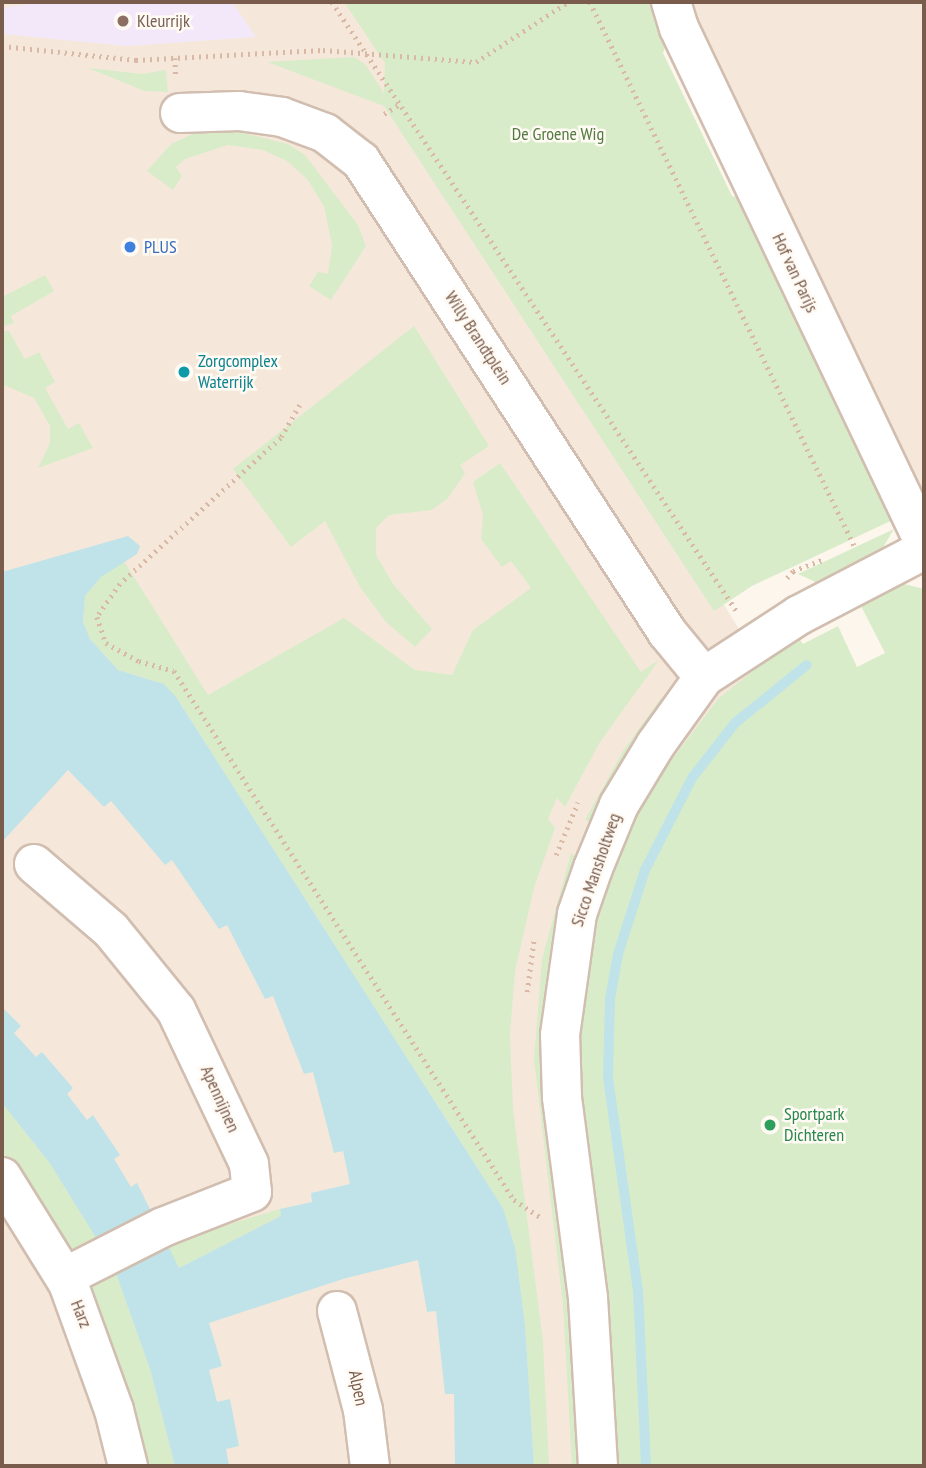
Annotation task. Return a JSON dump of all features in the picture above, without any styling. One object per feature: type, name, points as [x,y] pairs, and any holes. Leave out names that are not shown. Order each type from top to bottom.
[{"type":"street","name":"Hof van Parijs","points":[[671,2],[679,28],[924,542]]},
{"type":"street","name":"Willy Brandtplein","points":[[180,113],[239,111],[282,117],[326,133],[361,161],[667,632],[704,677]]},
{"type":"street","name":"Sicco Mansholtweg","points":[[598,1466],[588,1298],[562,1097],[560,1035],[567,968],[577,914],[618,805],[656,744],[704,677],[799,615],[924,550]]},
{"type":"street","name":"Apennijnen","points":[[34,864],[111,930],[176,1010],[249,1164],[252,1192],[163,1227],[65,1277]]},
{"type":"street","name":"Harz","points":[[2,1177],[65,1277],[114,1410],[128,1466]]},
{"type":"street","name":"Alpen","points":[[338,1311],[363,1410],[370,1466]]},
{"type":"path","points":[[332,2],[739,614]]},
{"type":"path","points":[[2,46],[136,60],[365,51],[476,62],[568,2]]},
{"type":"path","points":[[590,2],[851,546],[863,540]]},
{"type":"path","points":[[384,114],[400,104]]},
{"type":"path","points":[[300,405],[281,438],[120,584],[96,617],[106,643],[139,661],[174,671],[514,1200],[542,1219]]},
{"type":"shaded area","points":[[2,2],[353,2],[771,681],[639,1466],[2,1466]]},
{"type":"shaded area","name":"Kleurrijk","points":[[43,2],[232,2],[256,37],[127,46],[2,34],[2,8]]},
{"type":"shaded area","points":[[659,2],[924,2],[924,540]]},
{"type":"green space","name":"De Groene Wig","points":[[344,2],[649,2],[668,38],[663,53],[732,196],[745,199],[897,518],[752,586],[714,611],[384,106],[267,62],[354,57],[365,64],[384,93],[385,63]]},
{"type":"green space","points":[[88,68],[142,74],[166,70],[168,92],[145,91]]},
{"type":"green space","points":[[231,130],[288,144],[305,155],[358,225],[366,246],[331,300],[309,286],[318,272],[328,274],[332,245],[324,206],[307,179],[287,161],[263,150],[228,145],[185,159],[176,167],[182,176],[173,190],[147,171],[171,144],[197,132]]},
{"type":"green space","points":[[45,275],[54,291],[11,316],[14,323],[2,327],[2,297]]},
{"type":"green space","points":[[414,326],[489,446],[460,465],[465,473],[448,498],[432,510],[389,515],[376,528],[376,555],[393,584],[432,629],[415,647],[386,622],[360,587],[325,521],[291,547],[233,469]]},
{"type":"green space","points":[[2,331],[9,331],[25,359],[39,352],[55,382],[45,388],[68,429],[79,423],[93,448],[38,468],[50,443],[50,426],[34,398],[4,385]]},
{"type":"green space","points":[[500,463],[641,672],[659,660],[600,742],[565,807],[557,798],[548,819],[555,828],[534,888],[515,971],[510,1035],[513,1109],[543,1341],[549,1466],[534,1466],[525,1324],[515,1247],[503,1208],[176,697],[152,680],[118,670],[90,639],[83,622],[85,596],[101,577],[124,561],[208,695],[344,618],[415,670],[452,675],[473,630],[531,588],[511,561],[502,567],[481,539],[483,515],[473,482]]},
{"type":"green space","points":[[894,529],[879,554],[820,584],[798,574]]},
{"type":"green space","name":"Sportpark Dichteren","points":[[900,583],[924,589],[924,1466],[613,1466],[574,1058],[593,913],[626,831],[652,786],[718,699],[797,635],[803,644],[838,626],[857,667],[885,653],[859,602]]},
{"type":"green space","points":[[661,698],[667,701],[593,823],[585,820],[623,751]]},
{"type":"green space","points":[[571,853],[578,859],[553,948],[543,1046],[573,1307],[581,1466],[572,1466],[563,1305],[534,1059],[542,959]]},
{"type":"green space","points":[[2,1103],[49,1162],[102,1246],[76,1251],[67,1247],[2,1151]]},
{"type":"green space","points":[[280,1209],[281,1216],[179,1268],[164,1239],[221,1214],[227,1225]]},
{"type":"green space","points":[[113,1265],[150,1369],[175,1466],[142,1466],[90,1290],[93,1281]]},
{"type":"water","points":[[128,536],[140,546],[137,554],[101,577],[85,596],[83,622],[90,639],[118,670],[164,684],[176,697],[503,1208],[515,1247],[525,1324],[534,1466],[455,1466],[454,1394],[445,1394],[436,1311],[427,1312],[418,1260],[343,1279],[209,1323],[222,1366],[209,1370],[217,1402],[230,1399],[239,1446],[226,1449],[229,1466],[175,1466],[150,1369],[113,1265],[49,1162],[2,1103],[2,1007],[21,1026],[14,1033],[36,1057],[42,1052],[73,1088],[67,1094],[87,1120],[93,1115],[120,1155],[114,1159],[131,1187],[137,1183],[179,1268],[281,1216],[280,1209],[312,1202],[311,1193],[350,1184],[343,1151],[334,1153],[313,1072],[304,1074],[273,996],[265,999],[227,925],[219,929],[172,860],[165,865],[111,801],[104,807],[68,770],[2,842],[2,572]]},
{"type":"waterway","points":[[646,1466],[638,1291],[608,1077],[610,999],[618,954],[645,870],[692,778],[735,723],[807,665]]},
{"type":"place","name":"Kleurrijk","points":[[123,21]]},
{"type":"place","name":"PLUS","points":[[130,247]]},
{"type":"place","name":"Zorgcomplex Waterrijk","points":[[184,372]]},
{"type":"place","name":"Sportpark Dichteren","points":[[770,1125]]}]
